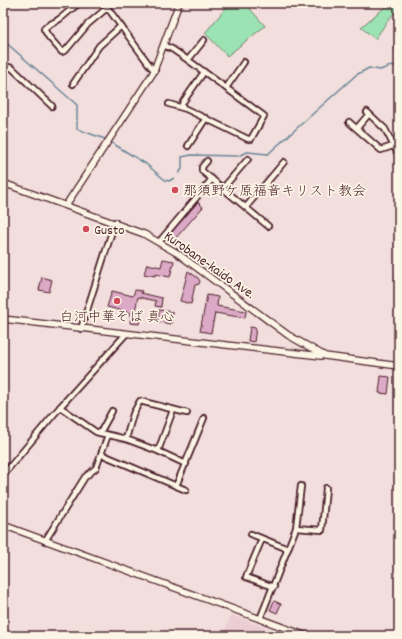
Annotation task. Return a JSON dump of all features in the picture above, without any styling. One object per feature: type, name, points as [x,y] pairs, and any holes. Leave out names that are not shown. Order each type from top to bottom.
[{"type":"street","points":[[80,3],[44,29],[62,52],[66,50],[88,24],[107,8]]},
{"type":"street","points":[[104,3],[151,67],[155,70]]},
{"type":"street","points":[[66,205],[155,70],[180,3]]},
{"type":"street","points":[[73,84],[99,46],[121,26]]},
{"type":"street","points":[[188,60],[204,40]]},
{"type":"street","points":[[164,46],[172,49],[188,60],[264,116],[251,139],[248,139],[186,108],[169,104]]},
{"type":"street","points":[[226,88],[244,62]]},
{"type":"street","points":[[3,71],[8,67],[12,68],[52,106]]},
{"type":"street","points":[[180,107],[204,72]]},
{"type":"street","points":[[356,128],[368,113],[385,129],[399,156]]},
{"type":"street","points":[[188,146],[206,118]]},
{"type":"street","points":[[349,122],[381,150],[393,146]]},
{"type":"street","points":[[223,188],[248,159]]},
{"type":"street","points":[[207,161],[202,169],[268,226]]},
{"type":"street","points":[[246,207],[284,162]]},
{"type":"street","points":[[159,242],[212,179]]},
{"type":"street","name":"Kurobane-kaido Ave.","points":[[3,183],[114,222],[144,234],[159,242],[182,257],[288,335],[326,356],[399,366]]},
{"type":"street","points":[[81,329],[114,222]]},
{"type":"street","points":[[3,319],[326,356]]},
{"type":"street","points":[[3,475],[60,407],[126,334]]},
{"type":"street","points":[[126,439],[140,401],[173,410],[187,412]]},
{"type":"street","points":[[60,407],[96,432],[126,439],[158,451],[186,464]]},
{"type":"street","points":[[158,451],[173,410]]},
{"type":"street","points":[[100,433],[112,411]]},
{"type":"street","points":[[176,486],[204,418]]},
{"type":"street","points":[[45,541],[86,477],[96,468],[108,434]]},
{"type":"street","points":[[101,454],[186,490]]},
{"type":"street","points":[[260,619],[274,587],[296,528],[301,486]]},
{"type":"street","points":[[296,528],[322,530],[326,488]]},
{"type":"street","points":[[3,525],[307,636]]},
{"type":"street","points":[[251,534],[288,549]]},
{"type":"street","points":[[262,539],[246,577],[274,587]]},
{"type":"shaded area","points":[[231,615],[290,636],[223,636]]},
{"type":"green space","points":[[230,3],[245,3],[265,26],[227,56],[205,33]]},
{"type":"green space","points":[[390,3],[399,3],[399,8],[375,39],[361,27]]},
{"type":"building","points":[[198,202],[203,207],[174,240],[169,235]]},
{"type":"building","points":[[163,259],[174,261],[170,277],[155,274],[155,276],[144,274],[147,264],[161,267]]},
{"type":"building","points":[[188,271],[200,281],[199,284],[195,285],[191,304],[180,301]]},
{"type":"building","points":[[42,277],[52,280],[49,292],[39,290]]},
{"type":"building","points":[[135,290],[162,298],[161,307],[155,306],[156,301],[138,297],[135,311],[141,312],[139,324],[130,323],[131,313],[107,307],[112,291],[133,296]]},
{"type":"building","points":[[207,295],[218,297],[217,306],[246,311],[245,318],[215,313],[211,333],[200,331]]},
{"type":"building","points":[[159,310],[173,312],[171,324],[158,322]]},
{"type":"building","points":[[250,327],[256,328],[254,342],[248,341]]},
{"type":"building","points":[[381,376],[390,377],[388,394],[379,393]]},
{"type":"building","points":[[274,601],[281,604],[277,613],[270,610]]},
{"type":"waterway","points":[[179,173],[182,169],[182,157],[191,155],[238,156],[247,152],[268,154],[356,75],[369,68],[380,70],[398,65],[395,47],[399,31]]},
{"type":"waterway","points":[[3,40],[77,105],[77,129],[105,139]]},
{"type":"waterway","points":[[112,143],[146,164],[165,180],[169,181],[174,178]]},
{"type":"place","name":"那須野ケ原福音キリスト教会","points":[[175,190]]},
{"type":"place","name":"Gusto","points":[[86,229]]},
{"type":"place","name":"白河中華そば 真心","points":[[117,301]]}]
